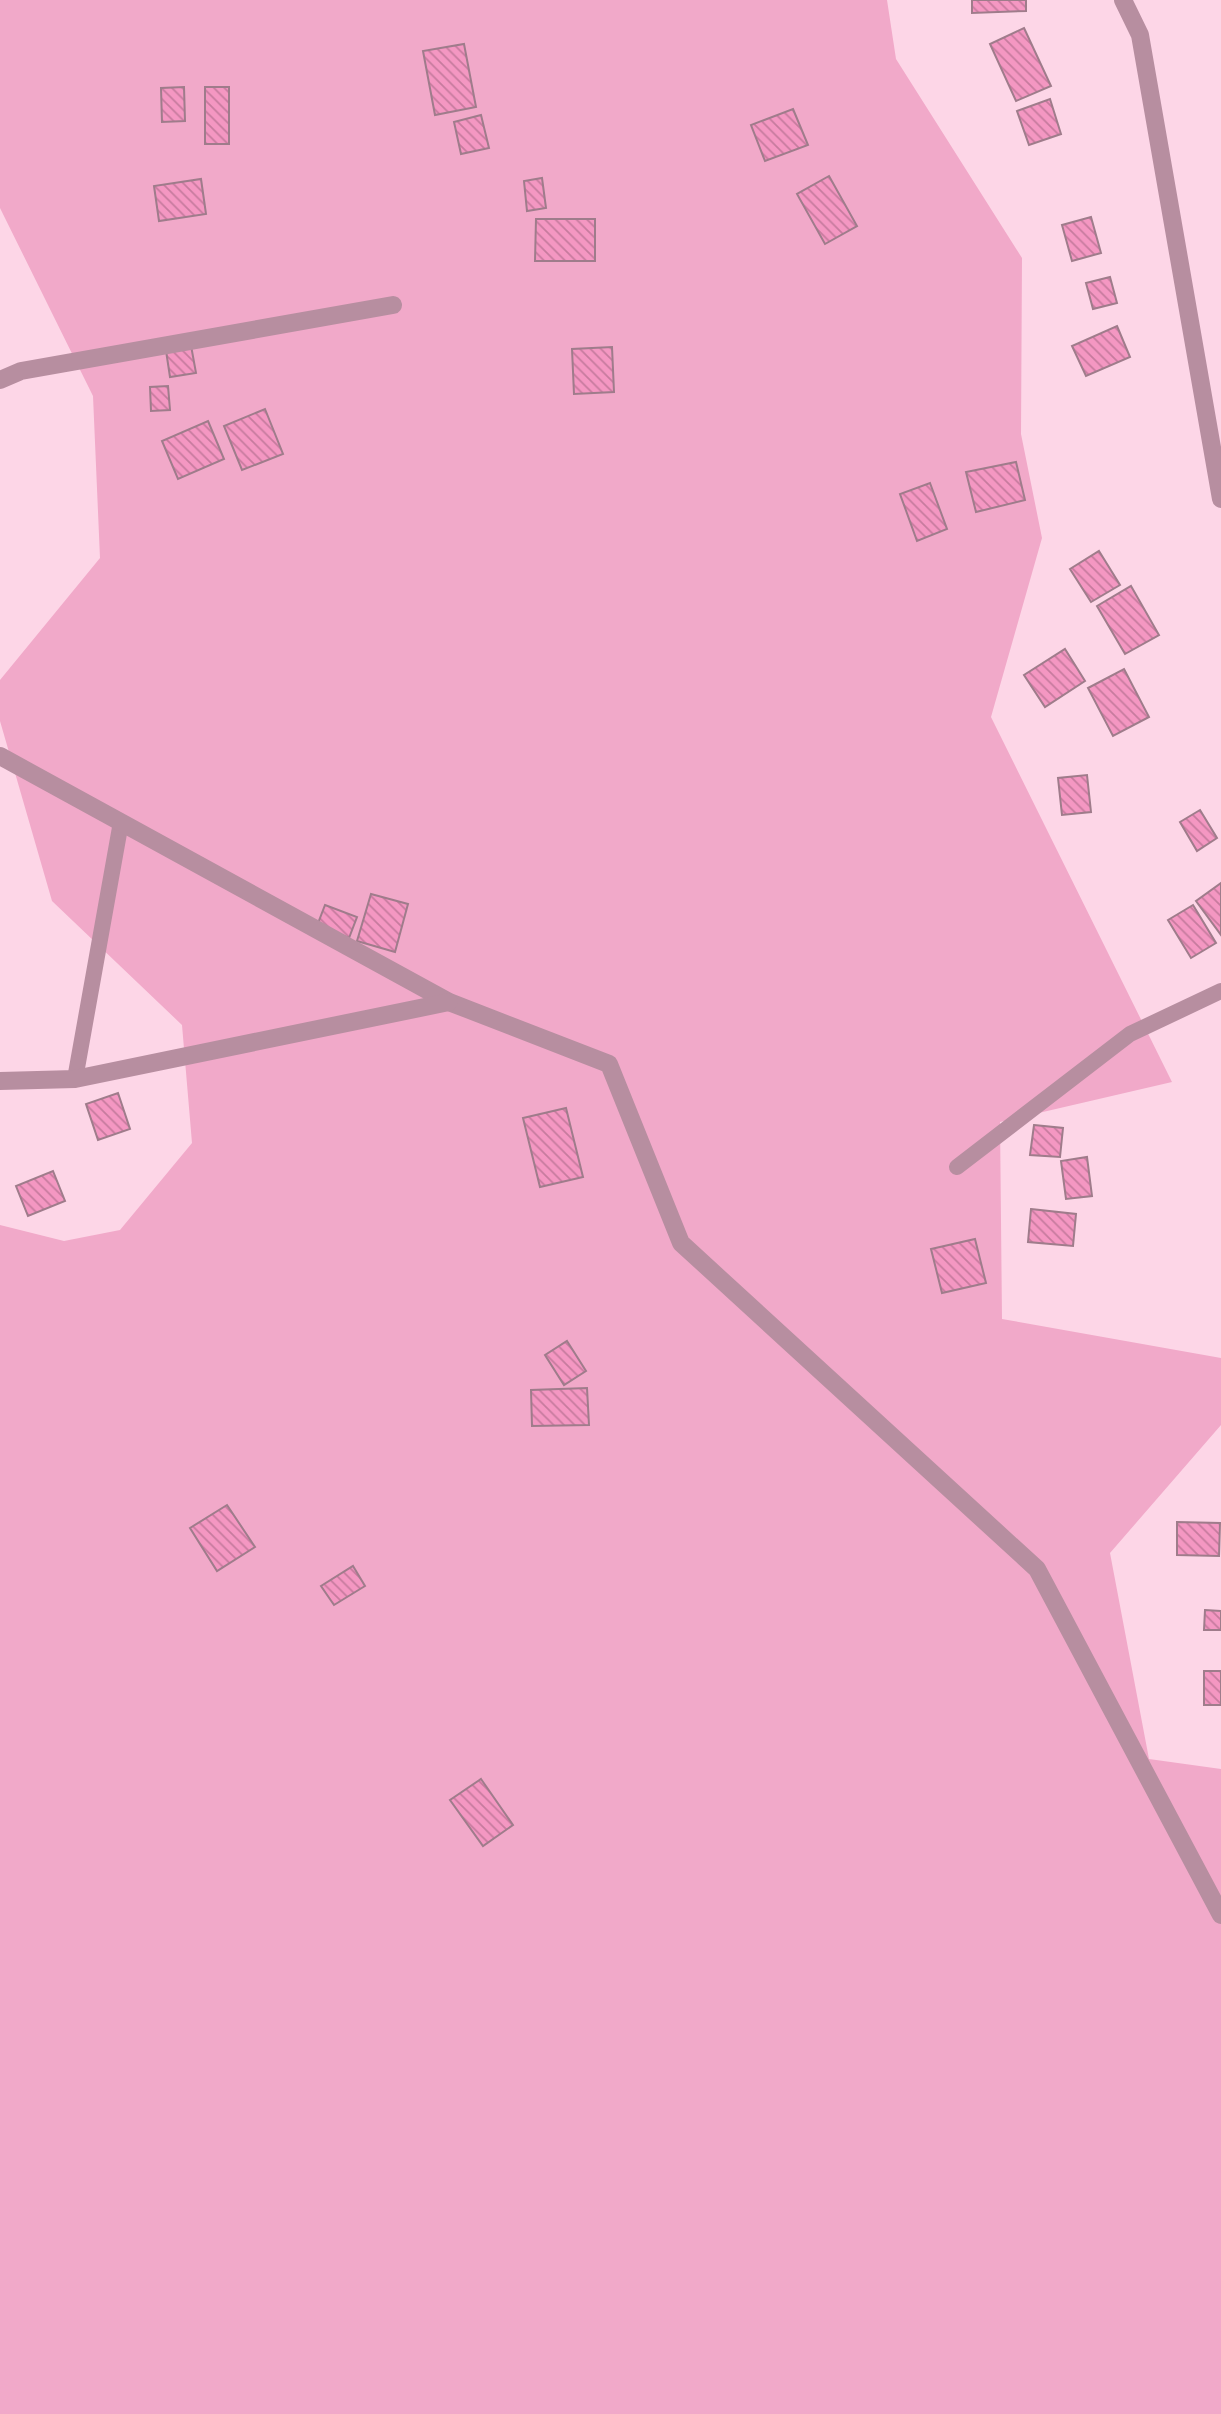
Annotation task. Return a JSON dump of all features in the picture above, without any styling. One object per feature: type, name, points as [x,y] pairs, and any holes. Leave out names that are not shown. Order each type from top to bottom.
[{"type":"street","points":[[1123,0],[1140,35],[1221,499]]},
{"type":"street","points":[[0,380],[21,371],[393,305]]},
{"type":"street","points":[[0,755],[449,1002],[609,1064],[681,1243],[1037,1569],[1221,1915]]},
{"type":"street","points":[[0,1081],[75,1079],[449,1002]]},
{"type":"lane","points":[[75,1079],[121,822]]},
{"type":"lane","points":[[957,1167],[1130,1034],[1221,992]]},
{"type":"shaded area","points":[[0,0],[887,0],[896,59],[1022,258],[1021,434],[1042,538],[991,717],[1172,1082],[1000,1122],[1002,1319],[1221,1358],[1221,1425],[1110,1553],[1149,1759],[1221,1769],[1221,2414],[0,2414],[0,1225],[64,1241],[120,1230],[192,1143],[182,1025],[52,901],[0,721],[0,680],[100,558],[93,396],[0,208]]},
{"type":"building","points":[[972,0],[1026,0],[1026,11],[972,13]]},
{"type":"building","points":[[1024,28],[1051,86],[1016,101],[990,44]]},
{"type":"building","points":[[464,44],[476,107],[435,115],[423,51]]},
{"type":"building","points":[[184,87],[185,121],[162,122],[161,88]]},
{"type":"building","points":[[205,87],[229,87],[229,144],[205,144]]},
{"type":"building","points":[[1050,99],[1061,134],[1029,145],[1017,111]]},
{"type":"building","points":[[793,109],[808,145],[765,161],[751,125]]},
{"type":"building","points":[[481,115],[489,148],[461,154],[454,122]]},
{"type":"building","points":[[829,176],[857,226],[825,244],[797,194]]},
{"type":"building","points":[[542,178],[546,208],[527,211],[524,181]]},
{"type":"building","points":[[201,179],[206,214],[159,221],[154,186]]},
{"type":"building","points":[[1091,217],[1101,253],[1072,261],[1062,225]]},
{"type":"building","points":[[536,219],[595,219],[595,261],[535,261]]},
{"type":"building","points":[[1110,277],[1117,303],[1093,309],[1086,283]]},
{"type":"building","points":[[1117,326],[1130,357],[1086,376],[1072,346]]},
{"type":"building","points":[[190,340],[196,373],[170,377],[165,344]]},
{"type":"building","points":[[612,347],[614,392],[574,394],[572,349]]},
{"type":"building","points":[[168,386],[170,410],[151,411],[150,387]]},
{"type":"building","points":[[265,409],[283,454],[242,470],[224,426]]},
{"type":"building","points":[[208,421],[224,459],[178,479],[162,441]]},
{"type":"building","points":[[1016,462],[1025,500],[976,512],[966,472]]},
{"type":"building","points":[[930,483],[947,529],[917,541],[900,494]]},
{"type":"building","points":[[1099,551],[1120,585],[1091,602],[1070,569]]},
{"type":"building","points":[[1131,586],[1159,635],[1125,654],[1097,606]]},
{"type":"building","points":[[1065,649],[1085,681],[1045,707],[1024,675]]},
{"type":"building","points":[[1124,669],[1149,717],[1113,736],[1088,688]]},
{"type":"building","points":[[1087,775],[1091,812],[1062,815],[1058,778]]},
{"type":"building","points":[[1200,810],[1217,838],[1197,851],[1180,822]]},
{"type":"building","points":[[1221,883],[1221,935],[1196,901]]},
{"type":"building","points":[[371,894],[408,904],[395,952],[357,941]]},
{"type":"building","points":[[325,905],[357,917],[349,938],[317,926]]},
{"type":"building","points":[[1193,905],[1216,943],[1191,958],[1168,920]]},
{"type":"building","points":[[118,1093],[130,1129],[98,1140],[86,1104]]},
{"type":"building","points":[[566,1108],[583,1177],[540,1187],[523,1118]]},
{"type":"building","points":[[1034,1125],[1063,1128],[1060,1157],[1030,1155]]},
{"type":"building","points":[[1087,1157],[1092,1196],[1066,1199],[1061,1161]]},
{"type":"building","points":[[53,1171],[65,1201],[28,1216],[16,1186]]},
{"type":"building","points":[[1031,1209],[1076,1214],[1073,1246],[1028,1242]]},
{"type":"building","points":[[975,1239],[986,1283],[942,1293],[931,1249]]},
{"type":"building","points":[[567,1341],[586,1371],[564,1385],[545,1355]]},
{"type":"building","points":[[587,1388],[589,1425],[532,1426],[531,1390]]},
{"type":"building","points":[[227,1505],[255,1547],[217,1571],[190,1528]]},
{"type":"building","points":[[1177,1522],[1220,1523],[1219,1556],[1177,1555]]},
{"type":"building","points":[[353,1566],[365,1586],[334,1605],[321,1586]]},
{"type":"building","points":[[1205,1610],[1221,1611],[1221,1630],[1204,1630]]},
{"type":"building","points":[[1204,1671],[1221,1671],[1221,1705],[1204,1705]]},
{"type":"building","points":[[481,1779],[513,1825],[483,1846],[450,1800]]}]
